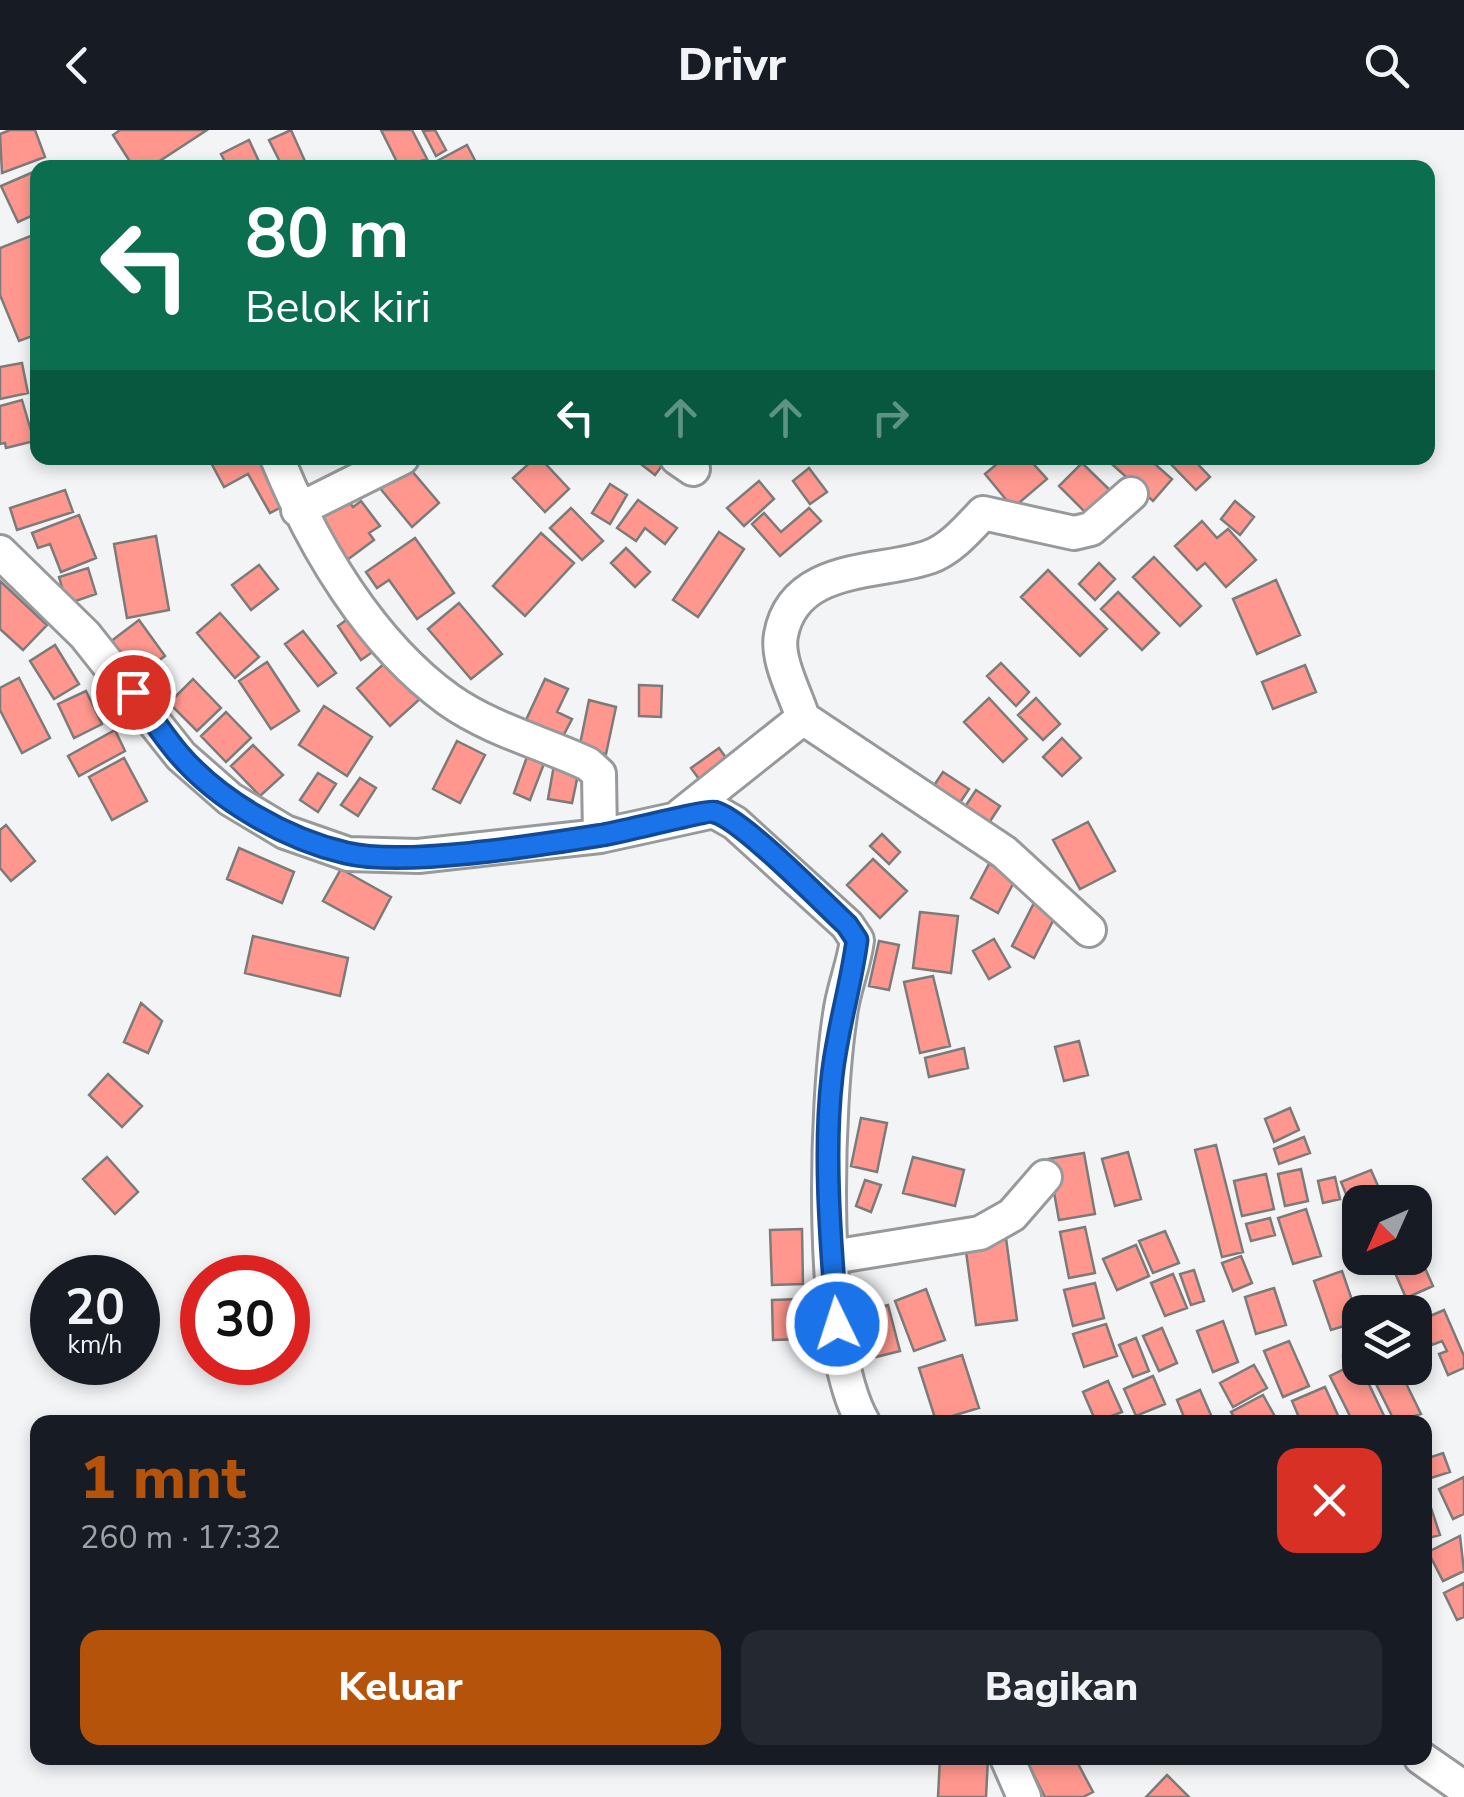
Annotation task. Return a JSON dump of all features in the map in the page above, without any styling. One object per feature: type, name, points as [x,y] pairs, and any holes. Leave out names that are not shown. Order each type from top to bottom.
[{"type":"street","points":[[280,465],[298,510],[365,614],[408,665],[449,700],[480,718],[588,764],[599,774],[600,836]]},
{"type":"street","points":[[298,510],[388,465]]},
{"type":"street","points":[[1089,930],[1004,852],[803,718],[781,649],[781,635],[798,602],[822,585],[860,568],[939,553],[983,513],[1074,533],[1091,529],[1131,494]]},
{"type":"street","points":[[0,552],[84,635],[180,756],[230,799],[285,832],[348,854],[418,856],[600,836],[664,825],[706,811],[723,815],[847,925],[857,940],[840,1010],[831,1083],[832,1257],[840,1358],[848,1398],[859,1415]]},
{"type":"street","points":[[664,825],[705,800],[803,718]]},
{"type":"street","points":[[832,1257],[980,1233],[1012,1215],[1045,1176]]},
{"type":"street","points":[[1010,1765],[1024,1797]]},
{"type":"street","points":[[1430,1765],[1464,1788]]},
{"type":"building","points":[[35,130],[45,157],[2,173],[0,134]]},
{"type":"building","points":[[120,130],[207,130],[161,160],[129,160],[113,135]]},
{"type":"building","points":[[291,130],[304,160],[279,160],[269,140]]},
{"type":"building","points":[[381,130],[412,130],[427,159],[396,160]]},
{"type":"building","points":[[435,130],[446,150],[436,156],[423,131]]},
{"type":"building","points":[[249,140],[258,160],[224,160],[221,154]]},
{"type":"building","points":[[467,145],[475,160],[439,160]]},
{"type":"building","points":[[30,173],[30,217],[18,222],[1,186]]},
{"type":"building","points":[[30,236],[30,337],[19,341],[0,295],[0,248]]},
{"type":"building","points":[[22,363],[28,393],[0,399],[0,367]]},
{"type":"building","points":[[22,400],[30,442],[6,448],[5,443],[0,444],[0,406]]},
{"type":"building","points":[[212,465],[271,465],[291,502],[270,513],[248,474],[224,487]]},
{"type":"building","points":[[407,465],[439,503],[412,527],[379,487]]},
{"type":"building","points":[[527,465],[547,465],[569,489],[545,512],[513,478]]},
{"type":"building","points":[[642,465],[662,465],[655,475]]},
{"type":"building","points":[[996,465],[1034,465],[1047,479],[1013,508],[985,474]]},
{"type":"building","points":[[1084,465],[1115,495],[1091,518],[1059,486]]},
{"type":"building","points":[[1113,465],[1156,465],[1172,479],[1153,501]]},
{"type":"building","points":[[1172,465],[1199,465],[1210,477],[1196,490]]},
{"type":"building","points":[[809,468],[827,492],[810,504],[793,481]]},
{"type":"building","points":[[759,481],[774,499],[744,526],[727,508]]},
{"type":"building","points":[[610,484],[627,495],[610,524],[592,513]]},
{"type":"building","points":[[65,490],[73,512],[17,530],[10,508]]},
{"type":"building","points":[[343,494],[353,507],[361,501],[380,526],[369,533],[374,540],[343,563],[310,519]]},
{"type":"building","points":[[638,500],[677,528],[665,544],[645,528],[636,541],[617,528]]},
{"type":"building","points":[[1235,501],[1254,517],[1240,535],[1221,519]]},
{"type":"building","points":[[571,508],[603,541],[582,560],[550,528]]},
{"type":"building","points":[[809,508],[821,521],[780,556],[752,524],[764,513],[781,532]]},
{"type":"building","points":[[79,515],[96,558],[61,572],[50,544],[38,548],[32,533]]},
{"type":"building","points":[[1202,521],[1217,538],[1228,529],[1256,560],[1226,587],[1205,563],[1197,570],[1175,546]]},
{"type":"building","points":[[719,532],[744,549],[698,617],[673,600]]},
{"type":"building","points":[[541,533],[574,563],[525,616],[493,586]]},
{"type":"building","points":[[156,536],[169,610],[127,618],[114,544]]},
{"type":"building","points":[[415,538],[454,593],[417,619],[389,580],[377,588],[366,572]]},
{"type":"building","points":[[626,548],[650,572],[635,587],[611,563]]},
{"type":"building","points":[[1154,557],[1201,606],[1180,626],[1133,577]]},
{"type":"building","points":[[1099,563],[1115,579],[1095,600],[1079,584]]},
{"type":"building","points":[[259,565],[278,589],[251,610],[232,585]]},
{"type":"building","points":[[88,568],[96,594],[67,604],[59,577]]},
{"type":"building","points":[[1048,570],[1107,629],[1080,656],[1021,597]]},
{"type":"building","points":[[1276,580],[1300,635],[1257,654],[1233,599]]},
{"type":"building","points":[[0,581],[47,625],[23,650],[0,629]]},
{"type":"building","points":[[1118,592],[1159,633],[1142,650],[1101,609]]},
{"type":"building","points":[[459,603],[502,654],[471,679],[428,629]]},
{"type":"building","points":[[357,612],[381,646],[361,660],[338,626]]},
{"type":"building","points":[[220,613],[259,657],[235,678],[197,633]]},
{"type":"building","points":[[139,620],[165,656],[136,677],[110,642]]},
{"type":"building","points":[[303,631],[336,673],[318,686],[285,644]]},
{"type":"building","points":[[55,645],[79,684],[54,699],[30,661]]},
{"type":"building","points":[[388,660],[421,698],[390,726],[357,688]]},
{"type":"building","points":[[267,662],[299,711],[271,729],[239,681]]},
{"type":"building","points":[[1001,663],[1029,692],[1016,706],[987,676]]},
{"type":"building","points":[[1305,665],[1316,692],[1273,709],[1262,682]]},
{"type":"building","points":[[19,678],[50,738],[22,753],[0,710],[0,688]]},
{"type":"building","points":[[193,679],[221,708],[197,731],[169,703]]},
{"type":"building","points":[[545,679],[568,689],[557,712],[572,719],[562,738],[526,720]]},
{"type":"building","points":[[639,685],[662,686],[661,717],[639,716]]},
{"type":"building","points":[[86,691],[102,724],[74,738],[58,704]]},
{"type":"building","points":[[989,698],[1027,739],[1003,762],[964,722]]},
{"type":"building","points":[[1036,698],[1060,724],[1043,740],[1018,715]]},
{"type":"building","points":[[589,700],[616,707],[606,754],[579,749]]},
{"type":"building","points":[[324,706],[372,737],[347,776],[299,745]]},
{"type":"building","points":[[226,712],[251,738],[226,762],[201,736]]},
{"type":"building","points":[[115,730],[125,751],[79,776],[68,756]]},
{"type":"building","points":[[1062,738],[1081,758],[1062,776],[1043,757]]},
{"type":"building","points":[[457,741],[485,755],[460,803],[433,789]]},
{"type":"building","points":[[253,745],[283,775],[260,796],[231,766]]},
{"type":"building","points":[[719,748],[732,766],[704,786],[691,768]]},
{"type":"building","points":[[528,754],[545,761],[530,800],[514,793]]},
{"type":"building","points":[[124,758],[147,801],[112,820],[89,777]]},
{"type":"building","points":[[554,765],[579,770],[572,803],[548,799]]},
{"type":"building","points":[[943,772],[969,789],[957,807],[931,790]]},
{"type":"building","points":[[318,773],[336,784],[318,812],[300,800]]},
{"type":"building","points":[[360,778],[376,788],[358,816],[341,805]]},
{"type":"building","points":[[976,790],[1000,806],[985,829],[961,813]]},
{"type":"building","points":[[1088,822],[1115,871],[1080,889],[1053,840]]},
{"type":"building","points":[[6,825],[35,861],[11,881],[0,868],[0,830]]},
{"type":"building","points":[[882,834],[900,852],[889,864],[870,846]]},
{"type":"building","points":[[239,848],[294,872],[282,903],[227,879]]},
{"type":"building","points":[[873,859],[907,891],[880,918],[847,885]]},
{"type":"building","points":[[989,864],[1016,878],[998,913],[971,898]]},
{"type":"building","points":[[341,869],[391,897],[374,929],[323,901]]},
{"type":"building","points":[[1036,899],[1058,911],[1034,958],[1012,946]]},
{"type":"building","points":[[920,912],[958,916],[951,973],[913,968]]},
{"type":"building","points":[[253,936],[348,958],[340,996],[245,973]]},
{"type":"building","points":[[994,939],[1010,967],[989,979],[973,951]]},
{"type":"building","points":[[879,941],[899,945],[889,990],[869,986]]},
{"type":"building","points":[[933,976],[950,1046],[920,1053],[904,982]]},
{"type":"building","points":[[141,1003],[162,1021],[148,1053],[124,1042]]},
{"type":"building","points":[[1079,1041],[1088,1075],[1064,1081],[1055,1047]]},
{"type":"building","points":[[964,1048],[968,1068],[929,1077],[925,1058]]},
{"type":"building","points":[[108,1074],[142,1106],[122,1127],[89,1095]]},
{"type":"building","points":[[1290,1108],[1299,1130],[1274,1142],[1265,1119]]},
{"type":"building","points":[[861,1118],[887,1123],[877,1172],[851,1166]]},
{"type":"building","points":[[1304,1137],[1310,1153],[1279,1164],[1274,1149]]},
{"type":"building","points":[[1216,1145],[1243,1252],[1222,1257],[1195,1150]]},
{"type":"building","points":[[1128,1152],[1141,1199],[1115,1206],[1102,1159]]},
{"type":"building","points":[[1084,1153],[1095,1214],[1059,1220],[1048,1159]]},
{"type":"building","points":[[107,1157],[138,1192],[115,1214],[83,1179]]},
{"type":"building","points":[[913,1157],[964,1170],[955,1206],[903,1193]]},
{"type":"building","points":[[1301,1169],[1308,1201],[1285,1206],[1278,1174]]},
{"type":"building","points":[[1371,1170],[1378,1185],[1342,1185],[1341,1182]]},
{"type":"building","points":[[1266,1174],[1274,1209],[1242,1216],[1234,1181]]},
{"type":"building","points":[[1335,1177],[1340,1199],[1323,1203],[1318,1181]]},
{"type":"building","points":[[865,1180],[881,1185],[871,1212],[856,1206]]},
{"type":"building","points":[[1306,1209],[1321,1256],[1293,1264],[1278,1218]]},
{"type":"building","points":[[1270,1218],[1275,1235],[1251,1241],[1246,1224]]},
{"type":"building","points":[[1085,1227],[1095,1273],[1069,1278],[1060,1232]]},
{"type":"building","points":[[802,1229],[803,1284],[772,1285],[770,1230]]},
{"type":"building","points":[[1165,1231],[1179,1263],[1153,1273],[1139,1241]]},
{"type":"building","points":[[1006,1238],[1017,1320],[976,1325],[965,1244]]},
{"type":"building","points":[[1136,1245],[1149,1276],[1117,1290],[1103,1259]]},
{"type":"building","points":[[1241,1256],[1252,1283],[1233,1291],[1222,1263]]},
{"type":"building","points":[[1194,1270],[1204,1301],[1191,1305],[1180,1274]]},
{"type":"building","points":[[1342,1271],[1350,1295],[1342,1295],[1342,1327],[1331,1330],[1314,1281]]},
{"type":"building","points":[[1173,1274],[1187,1308],[1165,1316],[1151,1283]]},
{"type":"building","points":[[1396,1275],[1428,1275],[1433,1286],[1405,1295]]},
{"type":"building","points":[[1095,1283],[1104,1318],[1073,1326],[1064,1290]]},
{"type":"building","points":[[1274,1288],[1286,1325],[1256,1334],[1245,1297]]},
{"type":"building","points":[[926,1289],[945,1340],[914,1351],[895,1301]]},
{"type":"building","points":[[801,1299],[803,1339],[773,1340],[772,1300]]},
{"type":"building","points":[[888,1305],[900,1351],[876,1357],[863,1311]]},
{"type":"building","points":[[1444,1310],[1464,1356],[1464,1368],[1448,1375],[1439,1354],[1447,1351],[1442,1341],[1432,1345],[1432,1315]]},
{"type":"building","points":[[1223,1321],[1238,1362],[1213,1372],[1197,1331]]},
{"type":"building","points":[[1106,1324],[1117,1356],[1084,1367],[1073,1334]]},
{"type":"building","points":[[1162,1328],[1177,1363],[1159,1371],[1143,1336]]},
{"type":"building","points":[[1136,1338],[1149,1371],[1133,1377],[1119,1345]]},
{"type":"building","points":[[1289,1341],[1309,1386],[1283,1397],[1264,1351]]},
{"type":"building","points":[[962,1355],[979,1408],[956,1415],[934,1415],[919,1368]]},
{"type":"building","points":[[1254,1365],[1267,1388],[1233,1407],[1220,1383]]},
{"type":"building","points":[[1342,1370],[1342,1385],[1369,1385],[1384,1415],[1350,1415],[1330,1376]]},
{"type":"building","points":[[1153,1376],[1165,1404],[1136,1415],[1124,1389]]},
{"type":"building","points":[[1108,1381],[1122,1412],[1093,1415],[1083,1392]]},
{"type":"building","points":[[1376,1385],[1407,1385],[1421,1414],[1392,1415]]},
{"type":"building","points":[[1325,1387],[1338,1415],[1298,1415],[1292,1401]]},
{"type":"building","points":[[1200,1390],[1211,1415],[1183,1415],[1177,1400]]},
{"type":"building","points":[[1263,1395],[1274,1415],[1233,1415],[1231,1412]]},
{"type":"building","points":[[1443,1453],[1450,1472],[1432,1478],[1432,1457]]},
{"type":"building","points":[[1464,1477],[1464,1514],[1453,1519],[1439,1489]]},
{"type":"building","points":[[1432,1511],[1440,1535],[1432,1537]]},
{"type":"building","points":[[1460,1536],[1464,1571],[1443,1581],[1432,1560],[1432,1550]]},
{"type":"building","points":[[1464,1583],[1464,1617],[1457,1620],[1444,1593]]},
{"type":"building","points":[[940,1765],[988,1765],[986,1797],[938,1797]]},
{"type":"building","points":[[1029,1765],[1079,1765],[1093,1792],[1083,1797],[1045,1797]]},
{"type":"building","points":[[1167,1775],[1189,1797],[1146,1797]]},
{"type":"route","points":[[133,692],[180,756],[230,799],[285,832],[348,854],[418,856],[600,836],[664,825],[706,811],[723,815],[763,848],[847,925],[857,940],[840,1010],[831,1083],[832,1257],[837,1324]]}]
